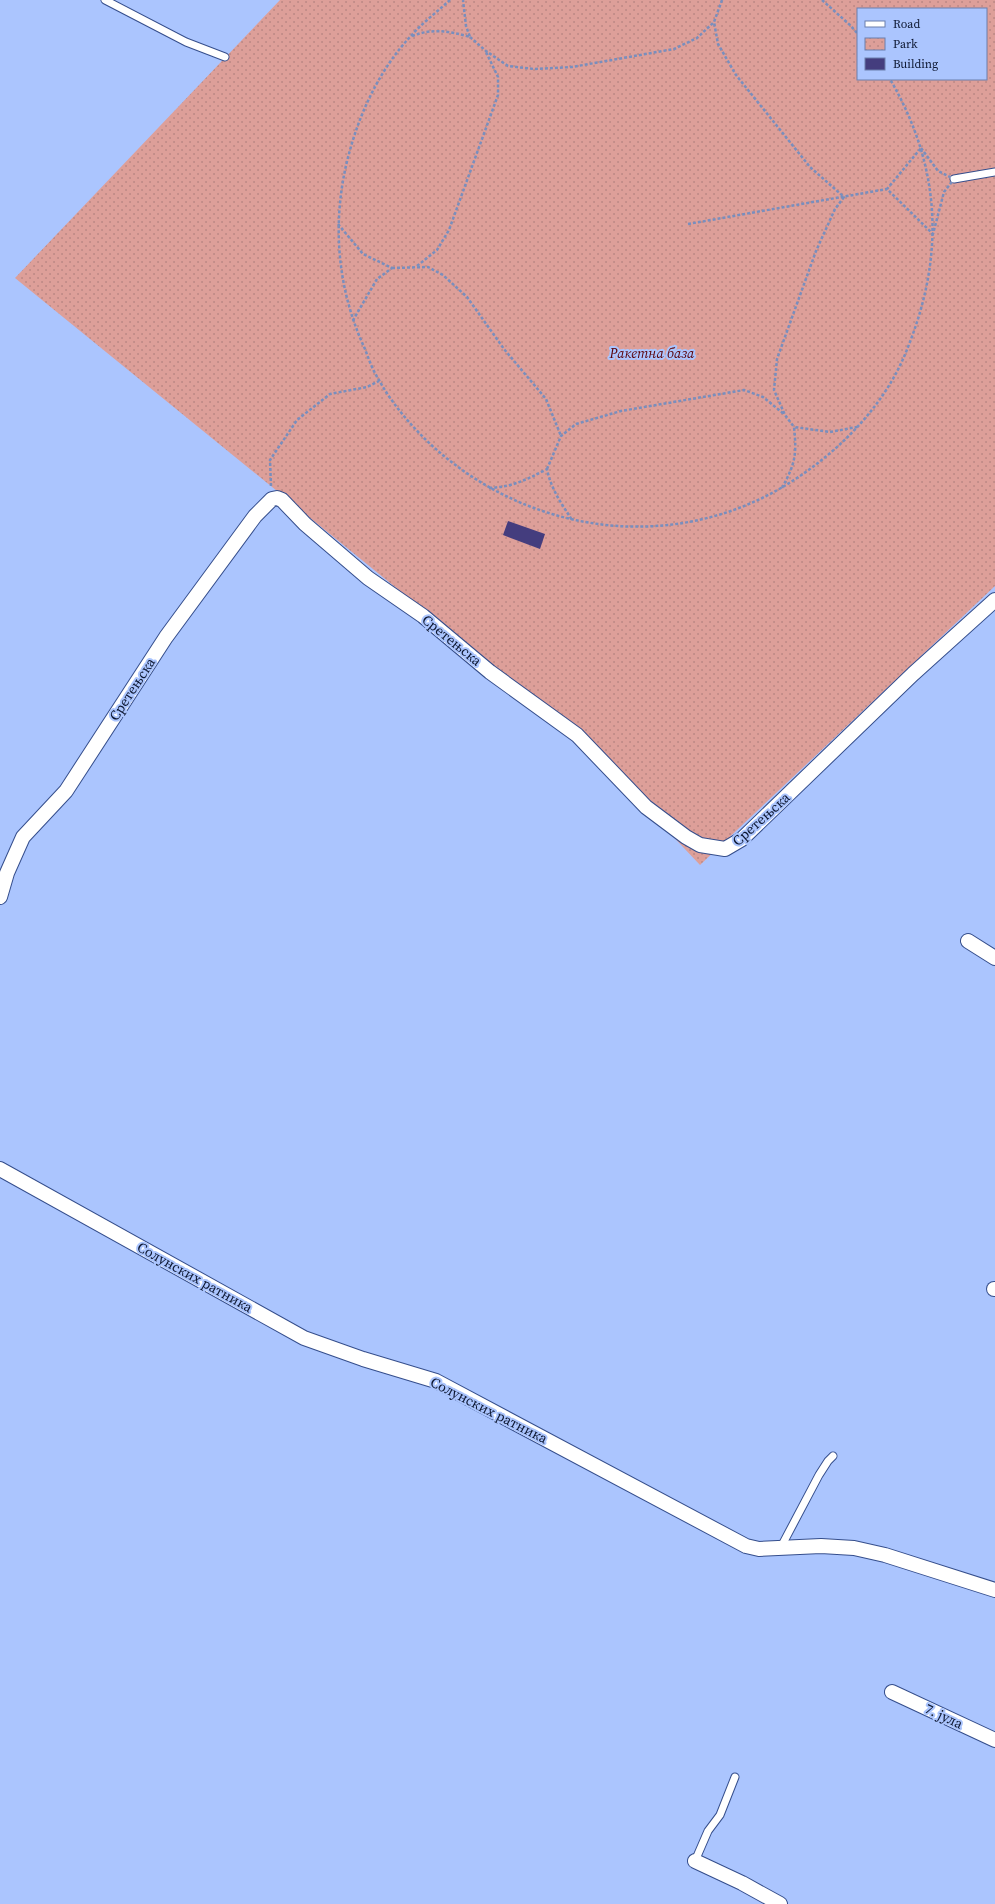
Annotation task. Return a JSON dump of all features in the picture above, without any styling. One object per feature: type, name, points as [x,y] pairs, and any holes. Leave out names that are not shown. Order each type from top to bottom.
[{"type":"street","name":"Сретењска","points":[[0,897],[7,873],[24,837],[66,791],[166,637],[255,516],[272,499],[277,498],[282,500],[305,524],[368,578],[423,616],[490,672],[577,735],[646,807],[700,846],[715,849],[725,849],[742,839],[913,674],[995,600]]},
{"type":"street","points":[[968,941],[995,958]]},
{"type":"street","name":"Солунских ратника","points":[[0,1169],[304,1338],[363,1359],[436,1381],[746,1546],[759,1548],[821,1546],[854,1548],[879,1553],[995,1590]]},
{"type":"street","name":"7. јула","points":[[892,1692],[995,1740]]},
{"type":"street","points":[[695,1861],[742,1883],[780,1904]]},
{"type":"lane","points":[[105,0],[186,42],[225,57]]},
{"type":"lane","points":[[954,179],[995,172]]},
{"type":"lane","points":[[781,1547],[820,1475],[828,1461],[833,1456]]},
{"type":"lane","points":[[695,1861],[708,1831],[720,1815],[735,1777]]},
{"type":"path","points":[[450,0],[409,37],[379,79],[357,124],[343,173],[338,224],[341,274],[352,322],[379,381],[409,423],[446,459],[488,488],[529,508],[573,520],[616,526],[659,526],[702,520],[743,507],[782,488],[823,461],[858,427],[884,393],[905,356],[920,317],[930,276],[933,234],[932,205],[928,176],[921,148],[904,103],[891,80]]},
{"type":"path","points":[[463,0],[466,26],[470,37]]},
{"type":"path","points":[[409,37],[424,31],[451,31],[470,37],[486,51],[508,66],[534,69],[572,67],[674,49],[697,38],[714,22],[722,0]]},
{"type":"path","points":[[822,0],[857,33]]},
{"type":"path","points":[[714,22],[718,44],[736,76],[810,167],[844,196]]},
{"type":"path","points":[[417,266],[437,250],[449,230],[498,95],[498,77],[486,51]]},
{"type":"path","points":[[688,224],[887,189],[921,148]]},
{"type":"path","points":[[921,148],[938,171],[954,179],[944,192],[933,234]]},
{"type":"path","points":[[887,189],[933,234]]},
{"type":"path","points":[[782,488],[793,469],[796,449],[794,428],[785,415],[774,390],[777,358],[816,251],[835,209],[844,196]]},
{"type":"path","points":[[338,224],[363,254],[392,268],[417,266],[428,267],[443,276],[467,297],[504,348],[546,399],[561,436]]},
{"type":"path","points":[[352,322],[377,279],[392,268]]},
{"type":"path","points":[[272,499],[270,460],[297,420],[330,394],[367,387],[379,381]]},
{"type":"path","points":[[573,520],[557,497],[550,482],[547,469],[561,436],[576,424],[621,411],[744,390],[763,396],[785,415]]},
{"type":"path","points":[[794,428],[830,432],[858,427]]},
{"type":"path","points":[[488,488],[504,487],[522,483],[547,469]]},
{"type":"green space","name":"Ракетна база","points":[[280,0],[995,0],[995,586],[700,865],[577,735],[15,278]]},
{"type":"building","points":[[508,521],[545,534],[540,549],[503,535]]}]
